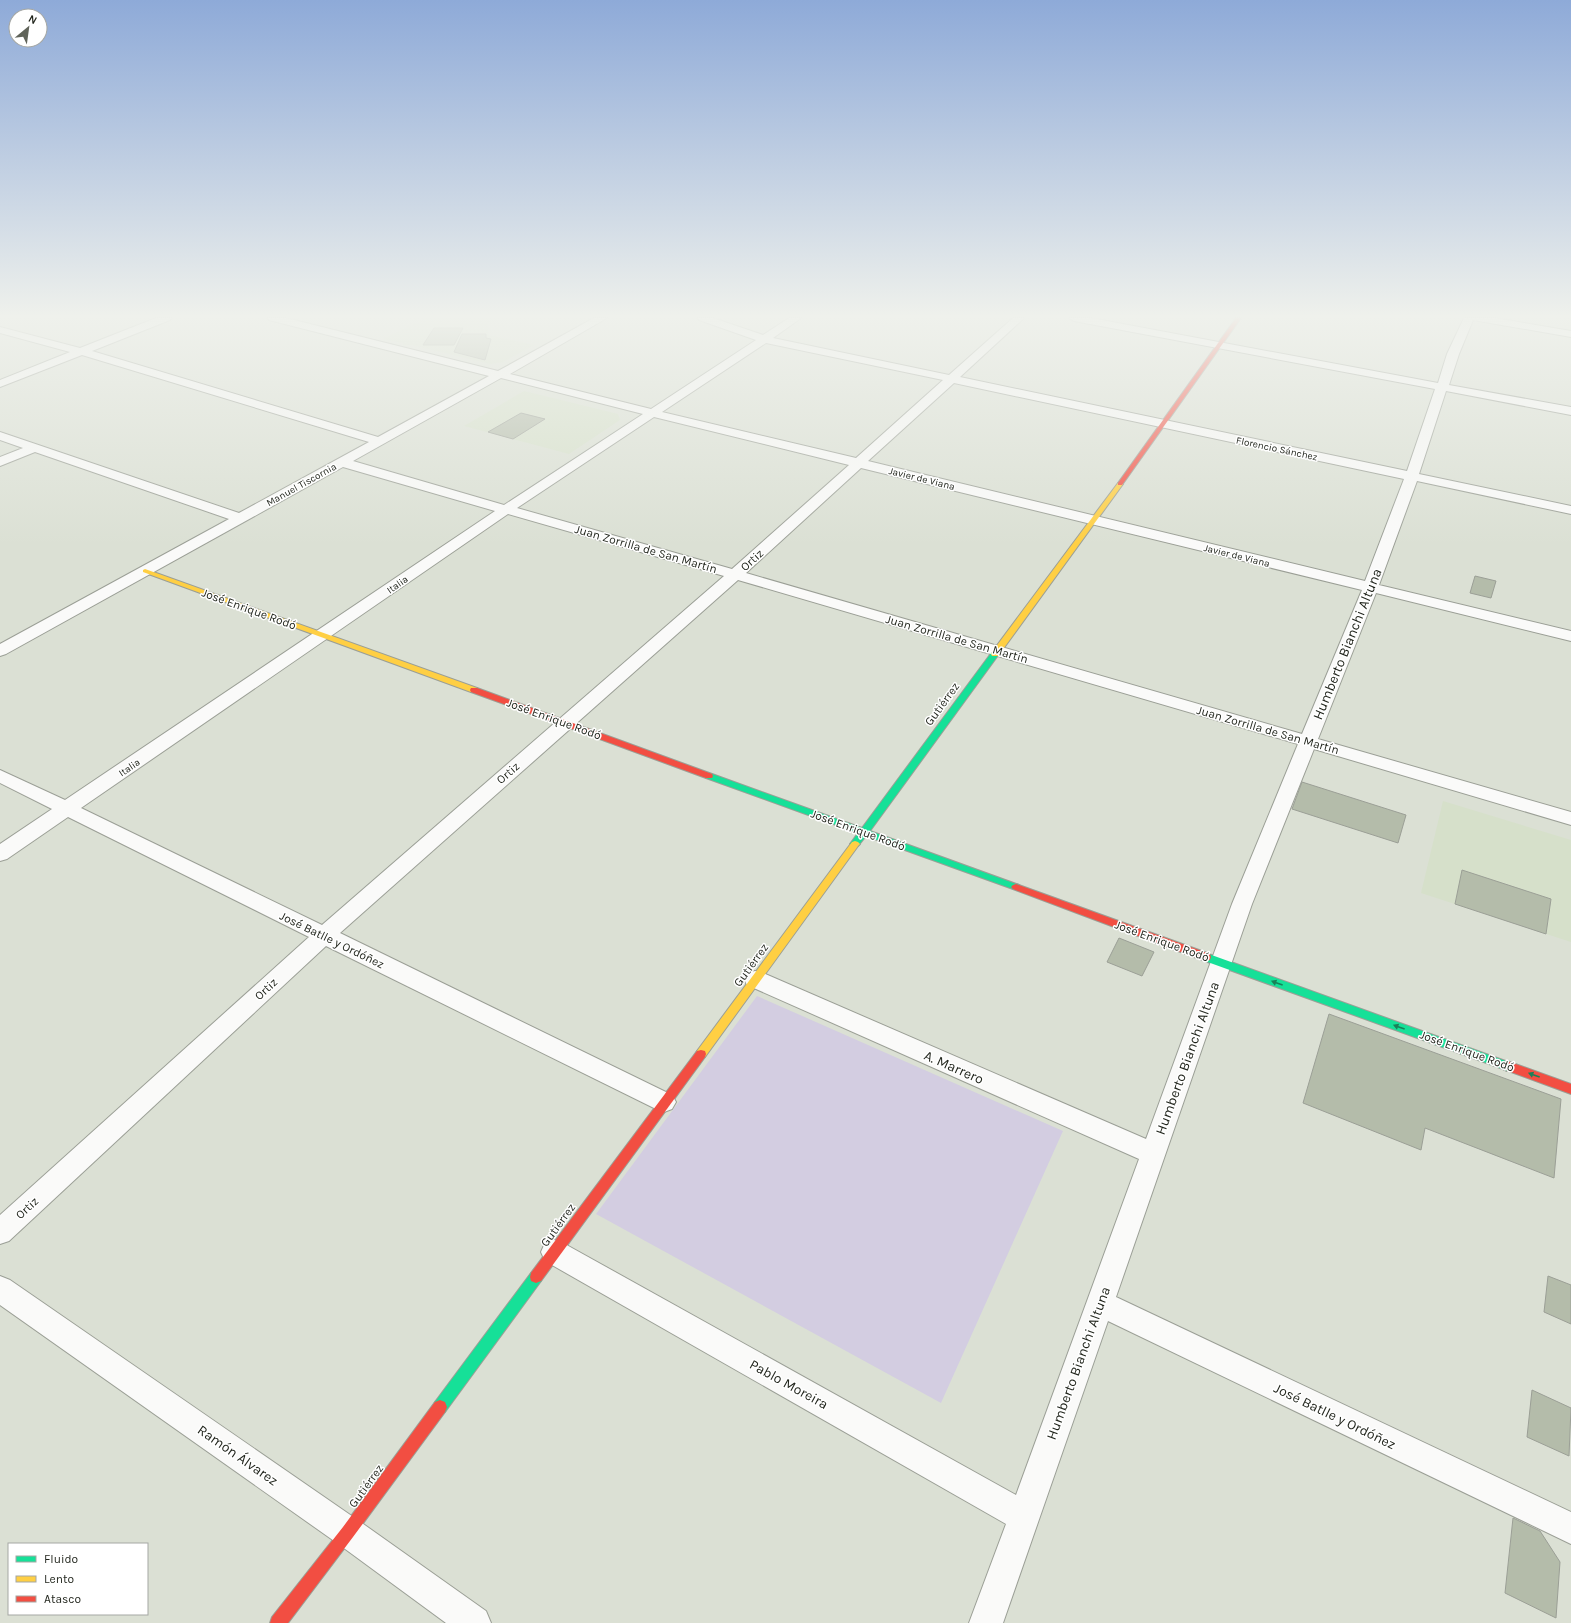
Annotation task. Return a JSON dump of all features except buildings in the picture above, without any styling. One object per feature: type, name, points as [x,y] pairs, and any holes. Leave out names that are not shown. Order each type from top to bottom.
[{"type":"street","points":[[221,394],[379,441]]},
{"type":"street","name":"Manuel Tiscornia","points":[[0,651],[464,394]]},
{"type":"street","name":"Javier de Viana","points":[[579,394],[1571,636]]},
{"type":"street","name":"Italia","points":[[0,854],[507,509],[681,394]]},
{"type":"street","name":"Ortiz","points":[[0,1232],[323,936],[736,574],[936,394]]},
{"type":"street","name":"Florencio Sánchez","points":[[1021,394],[1571,510]]},
{"type":"street","name":"Gutiérrez","points":[[278,1623],[348,1532],[1185,394]]},
{"type":"street","name":"Humberto Bianchi Altuna","points":[[986,1623],[1242,904],[1370,588],[1412,476],[1440,394]]},
{"type":"street","points":[[1478,394],[1571,411]]},
{"type":"street","points":[[0,436],[241,518]]},
{"type":"street","points":[[0,462],[34,448]]},
{"type":"street","name":"Juan Zorrilla de San Martín","points":[[342,462],[736,574],[1571,819]]},
{"type":"street","name":"José Enrique Rodó","points":[[145,570],[322,636],[1571,1089]]},
{"type":"street","name":"José Batlle y Ordóñez","points":[[0,776],[68,808],[323,936],[664,1102]]},
{"type":"street","name":"A. Marrero","points":[[755,979],[1153,1154]]},
{"type":"street","name":"Pablo Moreira","points":[[554,1252],[1024,1517]]},
{"type":"street","name":"Ramón Álvarez","points":[[0,1289],[348,1532],[474,1623]]},
{"type":"street","name":"José Batlle y Ordóñez","points":[[1100,1303],[1571,1528]]},
{"type":"shaded area","points":[[519,394],[535,394],[618,414],[620,420],[569,454],[464,426]]},
{"type":"shaded area","points":[[1443,801],[1571,840],[1571,942],[1421,893]]},
{"type":"shaded area","points":[[757,996],[1063,1131],[941,1403],[596,1214]]},
{"type":"traffic: fast","points":[[855,844],[995,654]]},
{"type":"traffic: fast","points":[[709,776],[1016,887]]},
{"type":"traffic: fast","points":[[1206,957],[1507,1066]]},
{"type":"traffic: fast","points":[[440,1407],[536,1277]]},
{"type":"traffic: slow","points":[[995,654],[1120,484]]},
{"type":"traffic: slow","points":[[145,571],[474,690]]},
{"type":"traffic: slow","points":[[701,1054],[855,844]]},
{"type":"traffic: jam","points":[[1120,484],[1185,394]]},
{"type":"traffic: jam","points":[[474,690],[709,776]]},
{"type":"traffic: jam","points":[[1016,887],[1206,957]]},
{"type":"traffic: jam","points":[[536,1277],[701,1054]]},
{"type":"traffic: jam","points":[[1507,1066],[1571,1089]]},
{"type":"traffic: jam","points":[[278,1623],[348,1532],[440,1407]]}]
